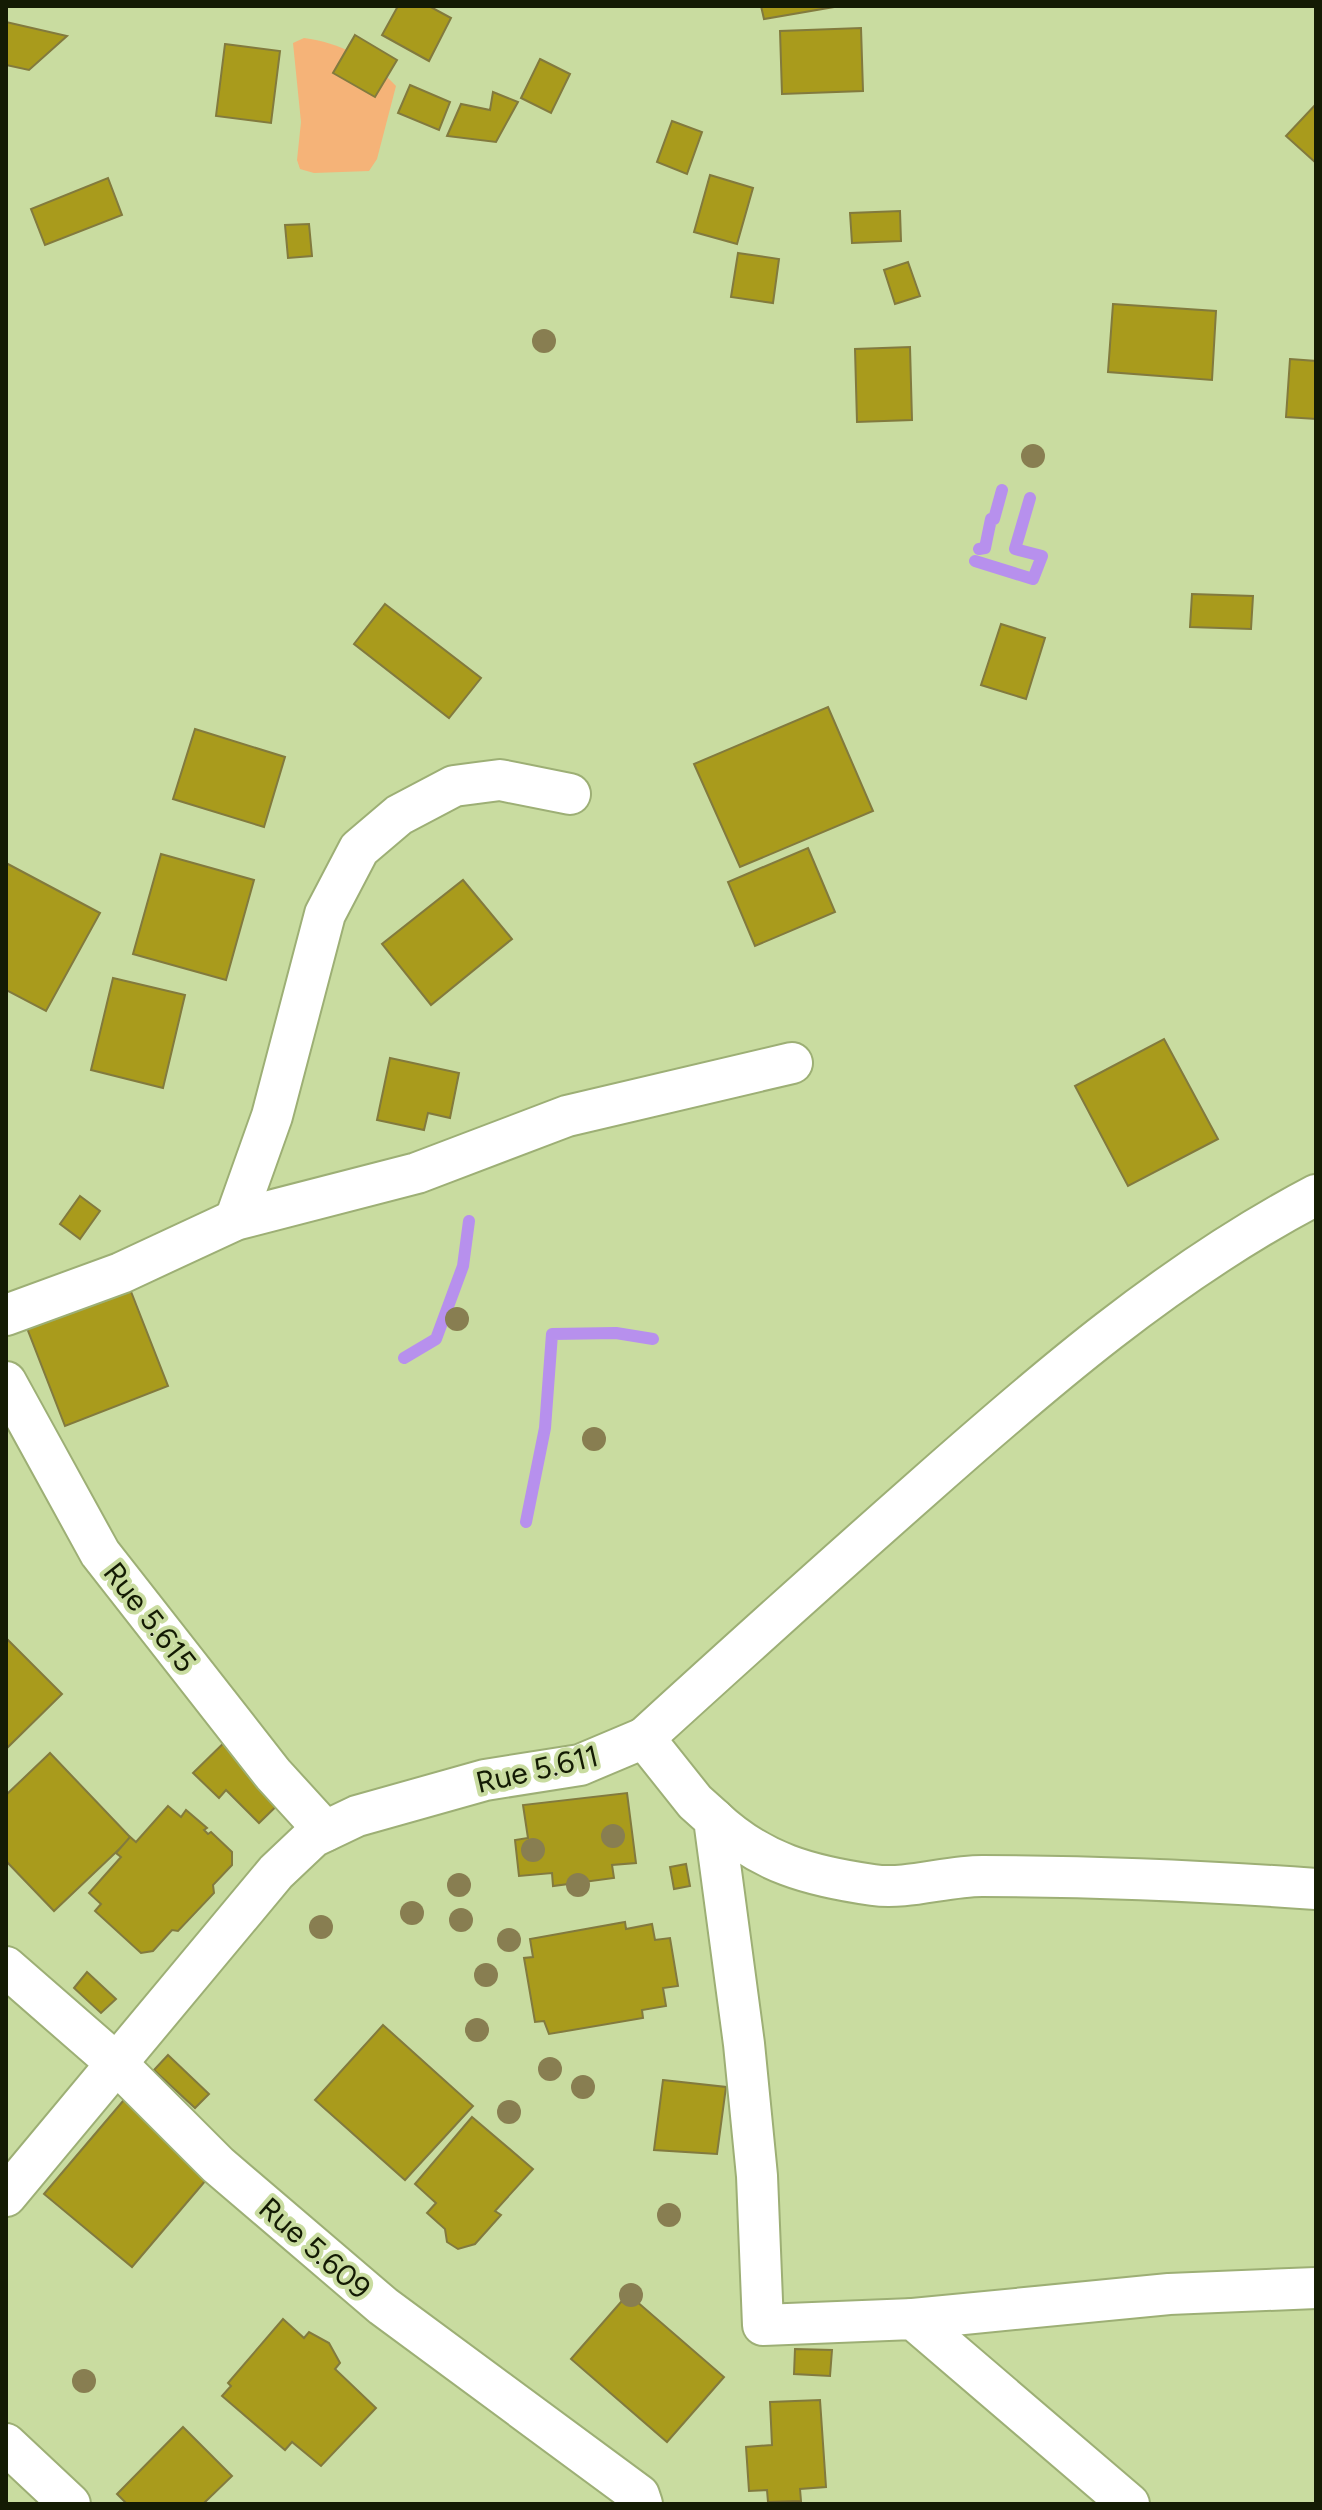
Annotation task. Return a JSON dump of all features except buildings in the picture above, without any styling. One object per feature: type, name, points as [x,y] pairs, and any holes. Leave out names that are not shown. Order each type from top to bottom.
[{"type":"street","points":[[235,1220],[272,1116],[325,914],[359,849],[399,815],[454,786],[500,780],[570,794]]},
{"type":"street","points":[[6,1315],[121,1273],[235,1220],[417,1173],[567,1116],[792,1063]]},
{"type":"street","name":"Rue 5.611","points":[[6,2196],[276,1872],[313,1837],[357,1816],[485,1780],[580,1765],[644,1738],[994,1424],[1097,1338],[1195,1269],[1316,1195]]},
{"type":"street","name":"Rue 5.615","points":[[6,1382],[100,1553],[273,1774],[325,1831]]},
{"type":"street","points":[[644,1738],[695,1802],[737,1840],[764,1858],[795,1869],[876,1886],[977,1876],[1113,1877],[1316,1889]]},
{"type":"street","points":[[714,1819],[756,2161],[763,2325],[913,2319],[1169,2294],[1316,2288]]},
{"type":"street","name":"Rue 5.609","points":[[6,1967],[116,2063],[218,2165],[383,2306],[639,2495],[642,2504]]},
{"type":"street","points":[[913,2319],[1129,2504]]},
{"type":"street","points":[[6,2444],[70,2504]]},
{"type":"shaded area","points":[[304,38],[355,54],[396,86],[377,159],[369,171],[314,173],[300,169],[297,160],[301,122],[293,43]]},
{"type":"waterway","points":[[979,549],[985,548],[1002,490]]},
{"type":"waterway","points":[[975,561],[1033,579],[1042,556],[1015,549],[1030,498]]},
{"type":"waterway","points":[[404,1358],[436,1339],[463,1266],[469,1221]]},
{"type":"waterway","points":[[526,1522],[545,1428],[552,1334],[616,1333],[653,1339]]}]
